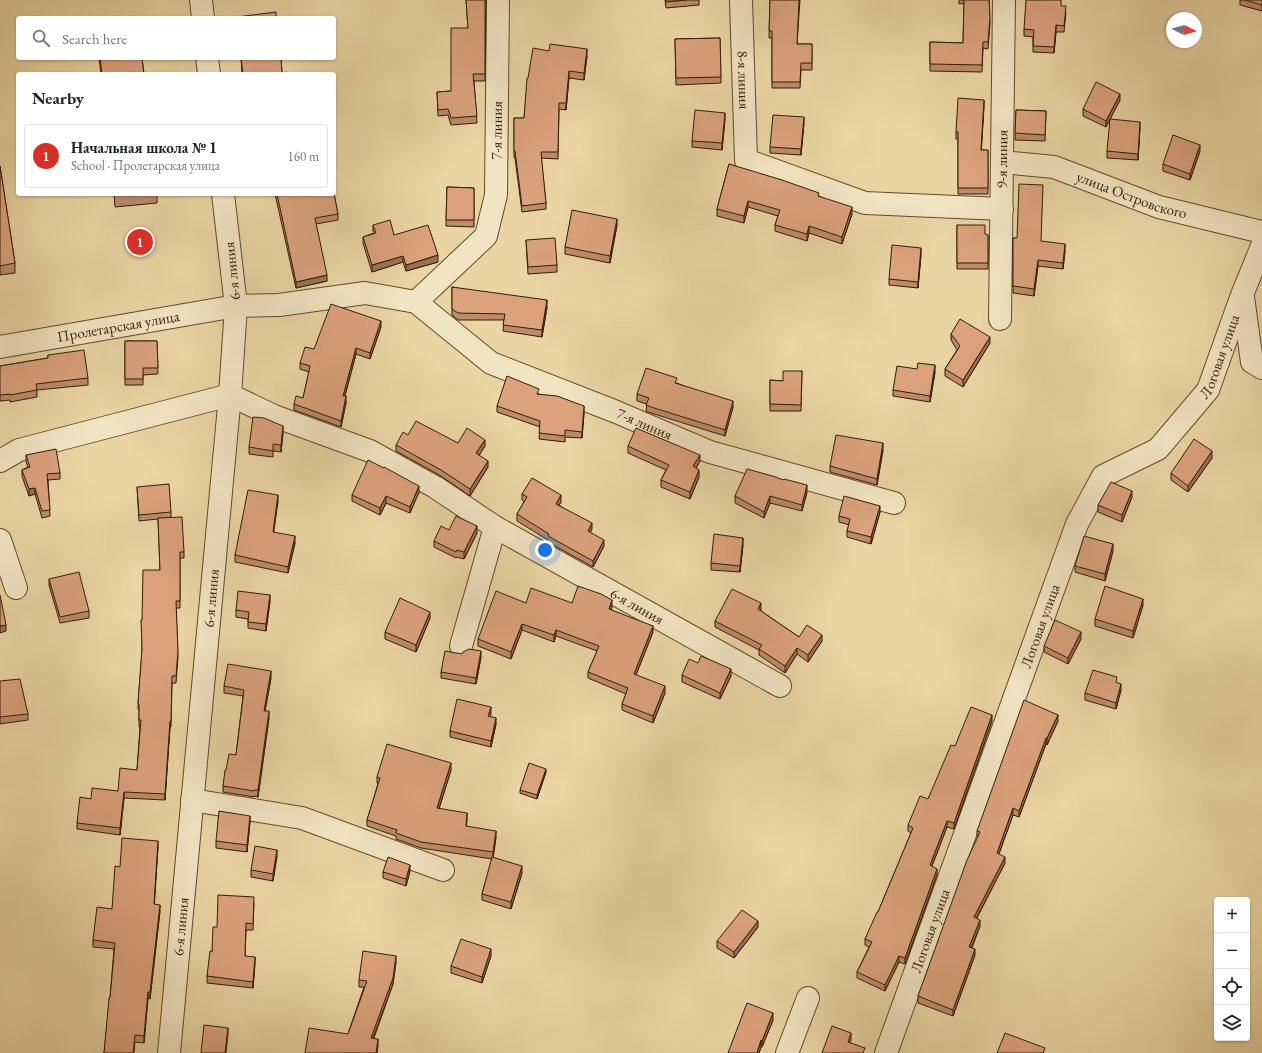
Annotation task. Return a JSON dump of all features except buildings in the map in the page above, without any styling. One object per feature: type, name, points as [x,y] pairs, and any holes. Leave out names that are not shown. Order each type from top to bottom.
[{"type":"street","points":[[201,0],[203,16]]},
{"type":"street","name":"7-я линия","points":[[416,302],[486,236],[496,195],[498,0]]},
{"type":"street","name":"8-я линия","points":[[741,0],[746,160],[865,203],[1002,209]]},
{"type":"street","name":"9-я линия","points":[[1000,319],[1004,0]]},
{"type":"street","points":[[207,60],[209,72]]},
{"type":"street","name":"улица Островского","points":[[1002,162],[1054,167],[1159,207],[1262,232]]},
{"type":"street","name":"6-я линия","points":[[169,1053],[230,395],[236,306],[223,196]]},
{"type":"street","name":"Логовая улица","points":[[886,1053],[1077,524],[1104,476],[1158,449],[1208,390],[1242,295],[1262,246]]},
{"type":"street","name":"7-я линия","points":[[236,306],[279,306],[365,293],[416,302],[490,363],[614,411],[710,452],[894,503]]},
{"type":"street","points":[[1242,295],[1252,362],[1262,368]]},
{"type":"street","name":"Пролетарская улица","points":[[0,347],[236,306]]},
{"type":"street","points":[[0,461],[19,450],[230,395]]},
{"type":"street","name":"6-я линия","points":[[230,395],[274,416],[370,451],[435,487],[495,526],[780,686]]},
{"type":"street","points":[[461,646],[495,526]]},
{"type":"street","points":[[0,540],[16,588]]},
{"type":"street","points":[[192,800],[302,818],[443,870]]},
{"type":"street","points":[[787,1053],[808,998]]},
{"type":"place","name":"Начальная школа № 1","points":[[140,242]]}]
